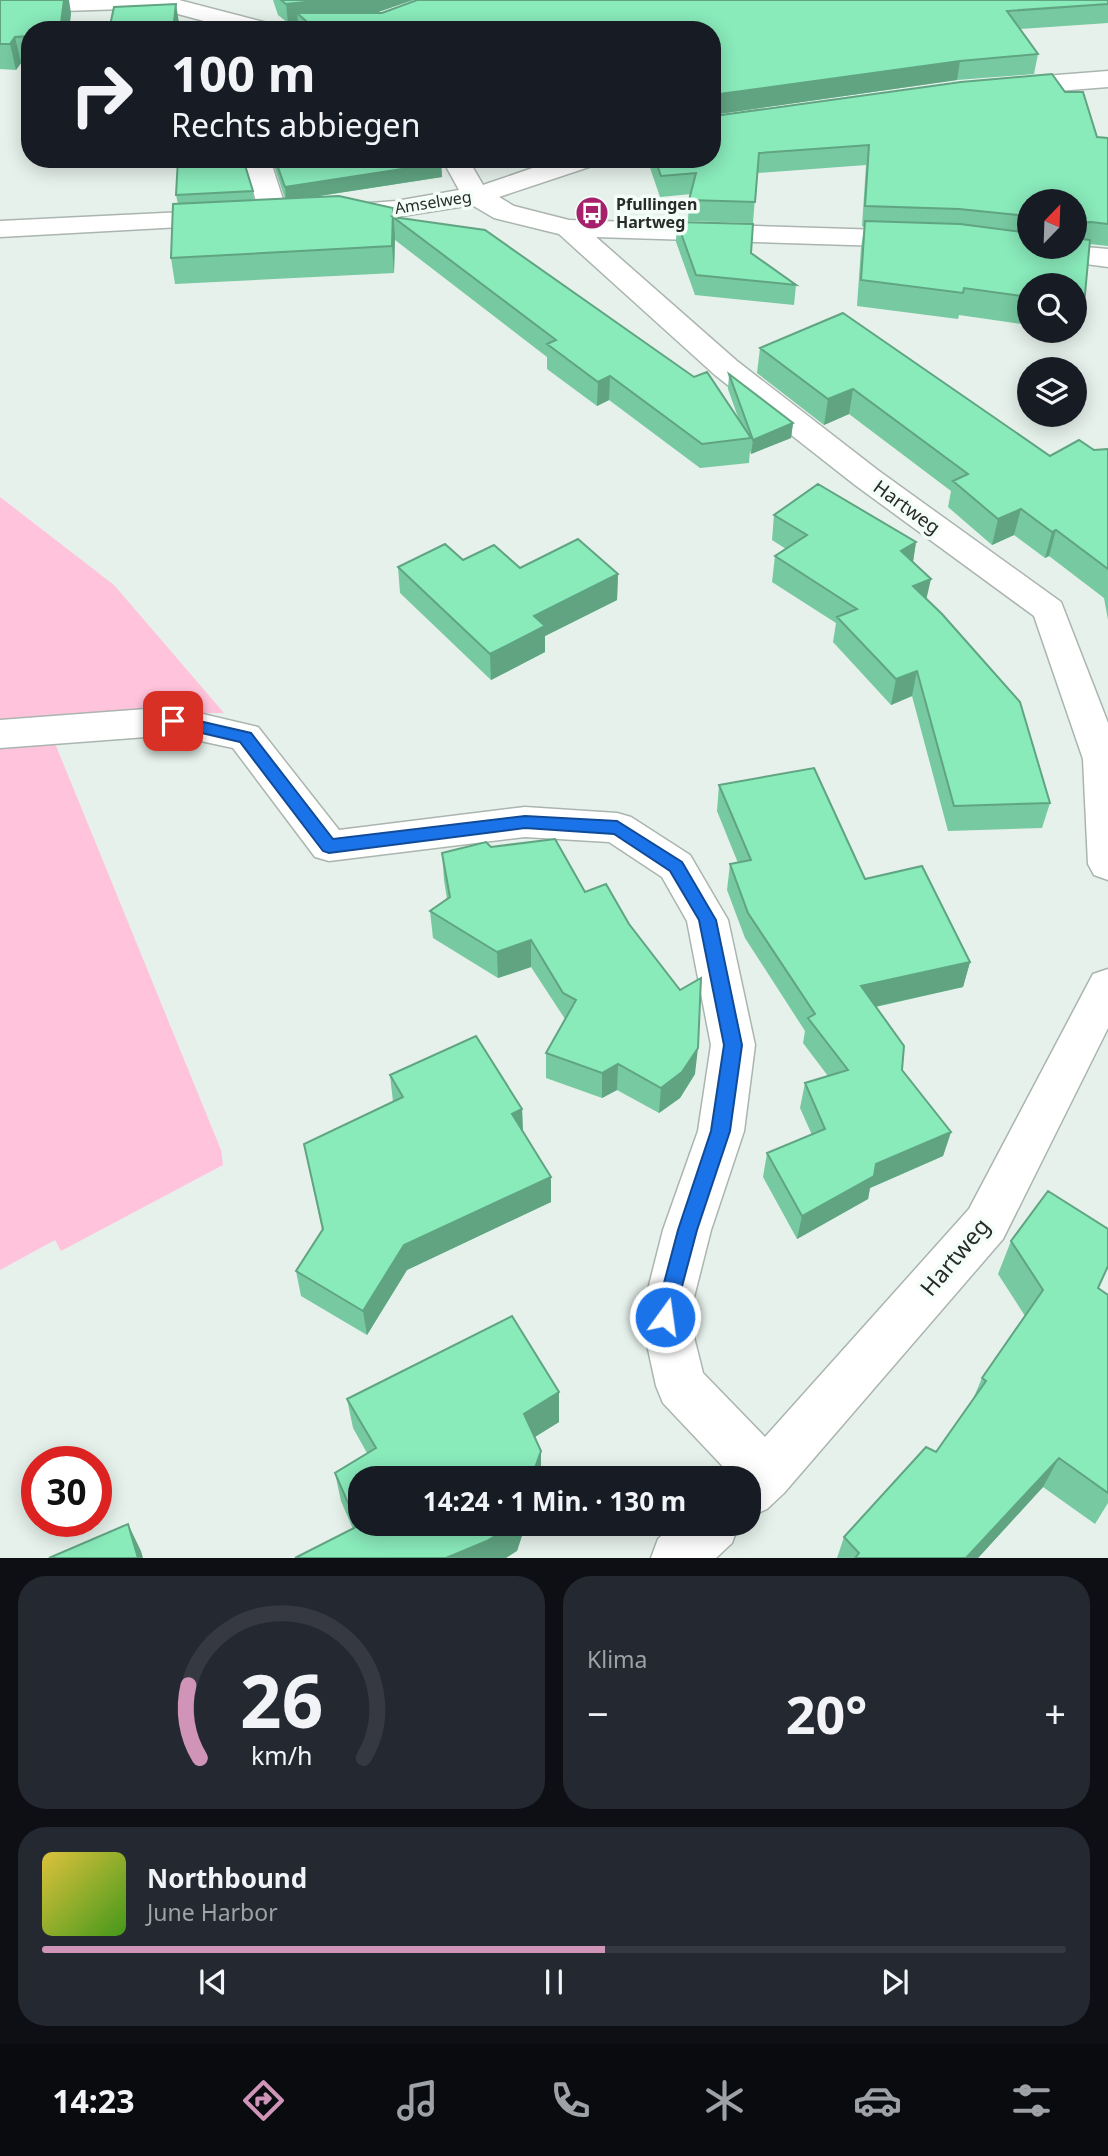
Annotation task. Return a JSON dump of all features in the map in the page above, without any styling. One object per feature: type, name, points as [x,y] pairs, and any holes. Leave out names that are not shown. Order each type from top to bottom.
[{"type":"street","points":[[0,6],[152,1],[231,21]]},
{"type":"street","points":[[984,89],[1108,79]]},
{"type":"street","points":[[264,168],[297,214]]},
{"type":"street","points":[[460,168],[476,196],[504,212],[569,228],[942,240]]},
{"type":"street","name":"Amselweg","points":[[0,229],[396,209],[476,196],[559,168]]},
{"type":"street","name":"Hartweg","points":[[569,228],[726,368],[867,478],[1049,610],[1102,760],[1108,864]]},
{"type":"street","points":[[1011,247],[1108,258]]},
{"type":"street","points":[[0,734],[173,721],[245,737],[329,846],[525,822],[578,825],[617,828],[676,866],[707,920],[733,1045],[721,1131],[687,1230],[665,1317],[681,1387],[744,1466]]},
{"type":"street","name":"Hartweg","points":[[761,1480],[986,1224],[1108,986]]},
{"type":"street","points":[[677,1558],[700,1536]]},
{"type":"shaded area","points":[[0,497],[114,585],[224,713],[94,714],[0,724]]},
{"type":"shaded area","points":[[52,736],[221,1150],[223,1165],[61,1251],[55,1240],[0,1270],[0,739]]},
{"type":"building","points":[[0,0],[64,0],[61,21],[21,21],[21,37],[15,37],[10,44],[0,44]]},
{"type":"building","points":[[281,0],[324,0],[286,4]]},
{"type":"building","points":[[417,0],[1108,0],[1108,4],[1007,11],[1038,54],[960,61],[721,94],[721,21],[306,21],[297,13],[382,13]]},
{"type":"building","points":[[176,4],[174,21],[111,21],[114,7]]},
{"type":"building","points":[[1052,74],[1065,92],[1083,92],[1097,137],[1108,138],[1108,224],[1087,222],[1087,189],[1017,189],[1017,215],[959,209],[865,206],[869,145],[759,153],[755,202],[689,200],[696,173],[661,176],[658,168],[721,168],[721,115],[961,82]]},
{"type":"building","points":[[178,168],[246,168],[253,191],[176,195]]},
{"type":"building","points":[[278,168],[408,168],[285,187]]},
{"type":"building","points":[[339,196],[393,208],[392,246],[171,258],[173,204]]},
{"type":"building","points":[[393,217],[485,230],[694,377],[707,372],[751,438],[702,444],[610,376],[598,382],[547,344],[556,340]]},
{"type":"building","points":[[865,221],[960,224],[1017,231],[1017,259],[1087,259],[1087,240],[1090,240],[1087,273],[1017,273],[1017,295],[964,288],[963,293],[861,280]]},
{"type":"building","points":[[677,222],[753,224],[751,253],[796,285],[696,275]]},
{"type":"building","points":[[843,313],[1050,456],[1079,440],[1094,450],[1108,449],[1108,569],[1056,530],[1052,532],[1021,509],[998,519],[953,481],[968,474],[853,389],[828,399],[760,348]]},
{"type":"building","points":[[729,374],[793,423],[753,440]]},
{"type":"building","points":[[818,484],[916,542],[901,551],[931,579],[913,586],[942,614],[1020,702],[1050,803],[954,806],[917,671],[896,679],[837,617],[857,609],[775,556],[807,535],[774,515]]},
{"type":"building","points":[[578,539],[618,574],[534,616],[545,626],[490,654],[398,567],[445,544],[463,560],[494,545],[520,568]]},
{"type":"building","points":[[814,768],[865,879],[922,866],[970,962],[861,986],[904,1046],[902,1070],[951,1132],[876,1164],[874,1176],[802,1216],[767,1153],[825,1129],[805,1083],[848,1070],[808,1018],[815,1014],[748,913],[730,864],[751,860],[719,785]]},
{"type":"building","points":[[555,839],[585,892],[606,884],[629,924],[680,990],[701,978],[698,1048],[682,1072],[661,1088],[618,1064],[602,1073],[546,1053],[576,1000],[563,993],[531,940],[497,952],[430,911],[450,897],[442,853],[486,842],[491,847]]},
{"type":"building","points":[[476,1036],[522,1109],[512,1114],[551,1177],[404,1245],[363,1311],[296,1271],[323,1229],[304,1144],[403,1097],[390,1075]]},
{"type":"building","points":[[1048,1191],[1108,1229],[1108,1266],[1098,1288],[1108,1295],[1108,1493],[1059,1458],[966,1558],[855,1558],[859,1553],[844,1537],[926,1447],[936,1452],[986,1381],[982,1378],[1043,1290],[1011,1241]]},
{"type":"building","points":[[512,1316],[559,1392],[524,1414],[541,1451],[536,1466],[348,1466],[348,1503],[335,1473],[376,1448],[347,1399]]},
{"type":"building","points":[[128,1524],[138,1558],[49,1558],[98,1537],[112,1537],[112,1531]]},
{"type":"building","points":[[348,1531],[348,1536],[495,1536],[446,1558],[295,1558]]},
{"type":"place","name":"Pfullingen Hartweg","points":[[592,213]]},
{"type":"route","points":[[173,721],[245,737],[329,846],[525,822],[617,828],[676,866],[707,920],[733,1045],[721,1131],[687,1230],[665,1317]]}]
